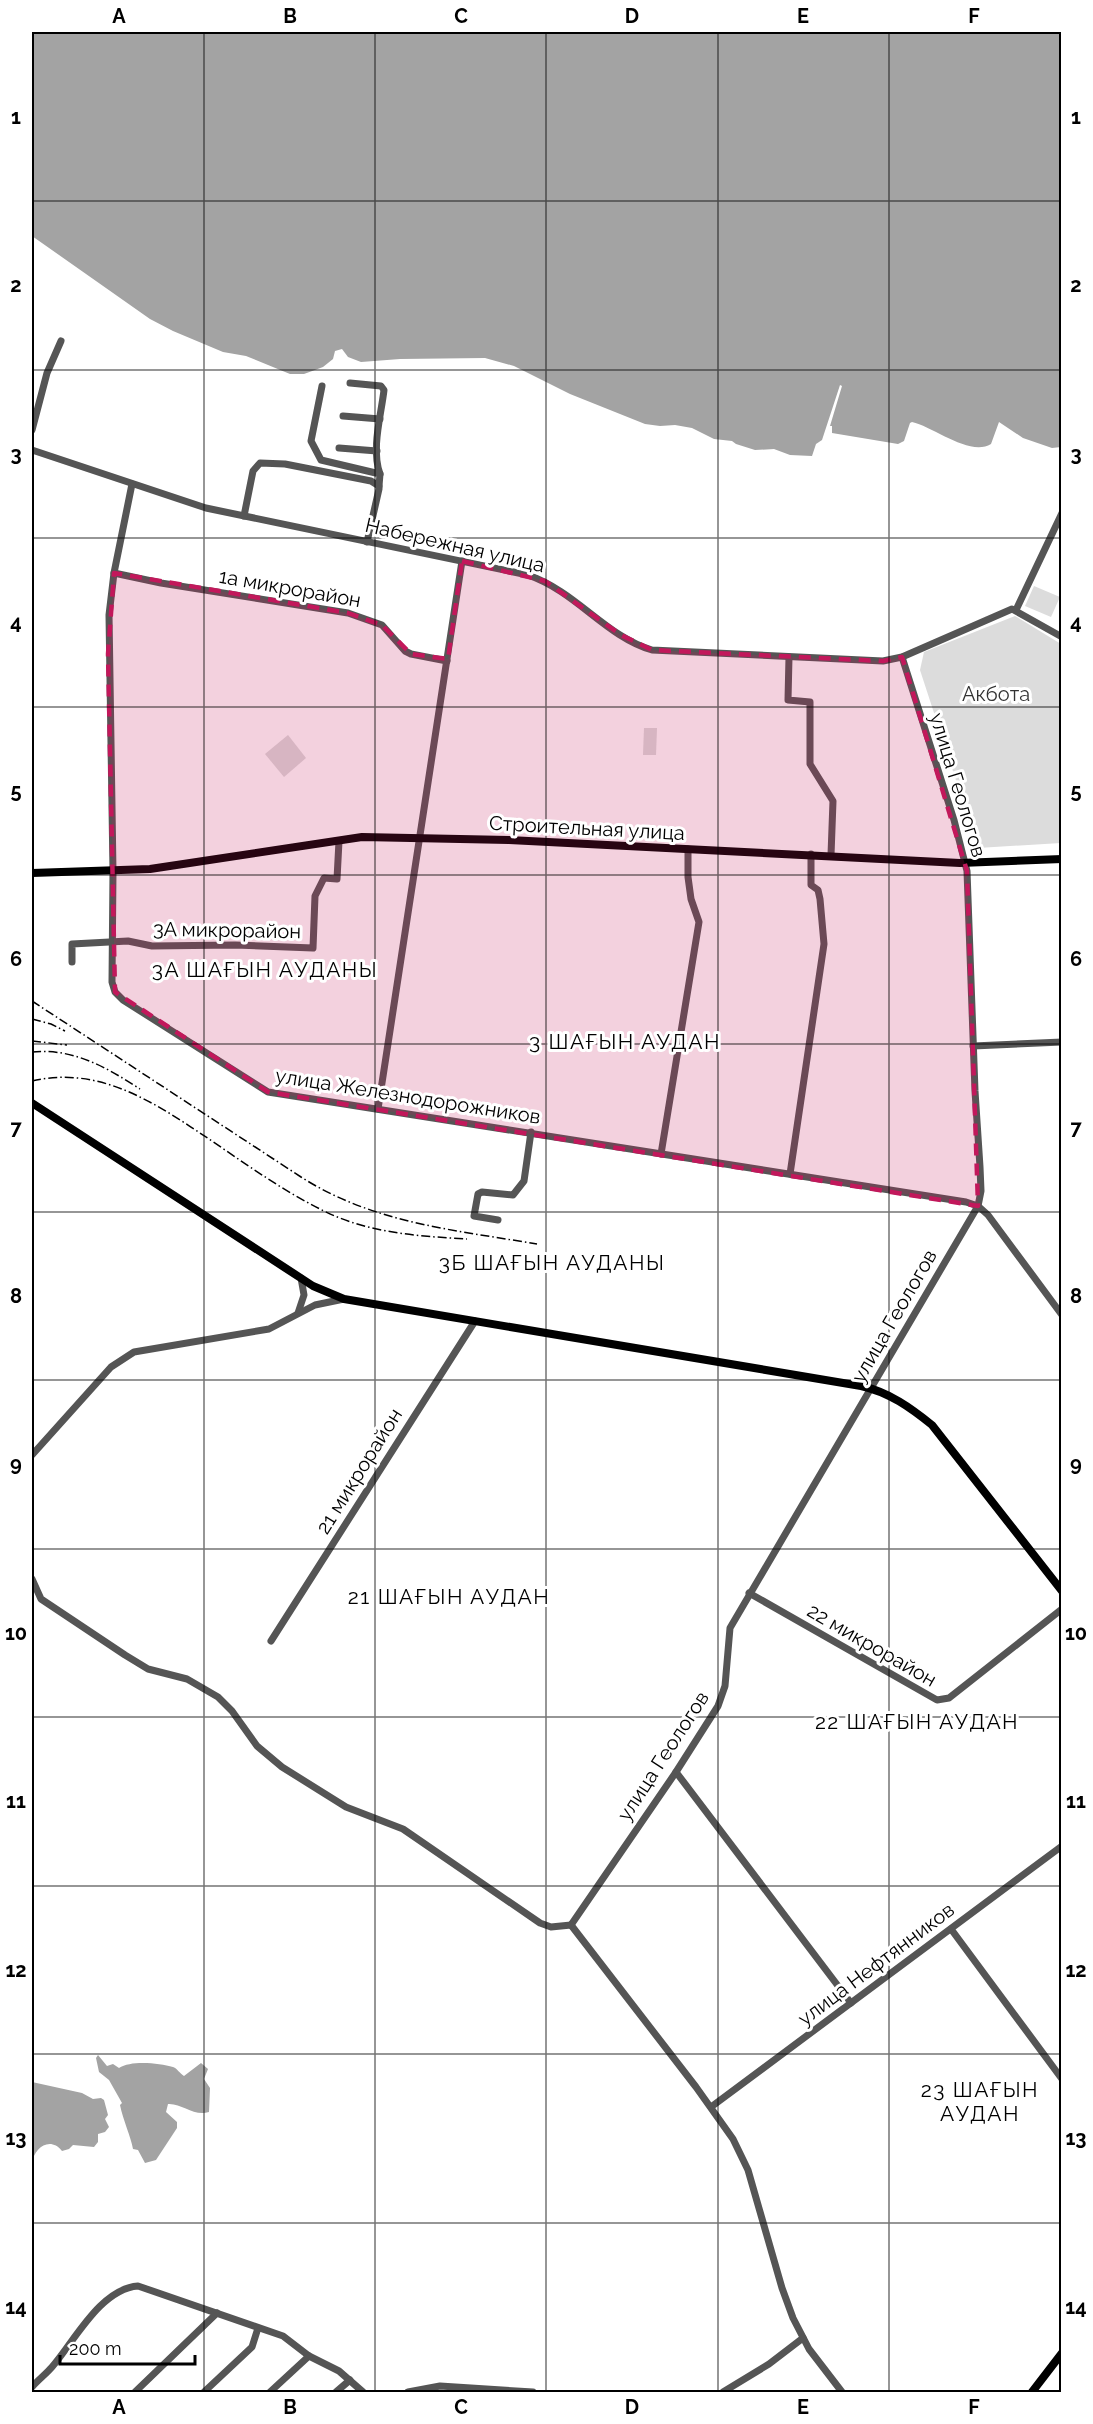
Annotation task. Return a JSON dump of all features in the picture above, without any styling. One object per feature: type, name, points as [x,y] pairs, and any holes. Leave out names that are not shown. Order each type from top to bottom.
[{"type":"main road","name":"Строительная улица","points":[[32,873],[150,869],[362,837],[420,837],[966,863],[1062,859]]},
{"type":"main road","points":[[32,1103],[313,1286],[344,1299],[872,1389],[911,1408],[932,1425],[1062,1591]]},
{"type":"main road","points":[[1032,2392],[1062,2353]]},
{"type":"street","points":[[32,430],[47,373],[61,341]]},
{"type":"street","points":[[350,383],[381,386],[384,390],[377,451],[379,486],[368,542]]},
{"type":"street","points":[[322,386],[311,441],[321,460],[380,474]]},
{"type":"street","points":[[343,416],[380,419]]},
{"type":"street","points":[[339,448],[377,451]]},
{"type":"street","name":"Набережная улица","points":[[32,450],[206,508],[528,575],[545,581],[575,600],[621,635],[652,650],[883,662],[902,657],[1007,610],[1016,610]]},
{"type":"street","points":[[244,516],[253,471],[260,463],[285,464],[371,481],[379,486]]},
{"type":"street","name":"улица Железнодорожников","points":[[132,484],[114,573],[109,615],[108,654],[113,872],[112,982],[115,992],[123,1000],[268,1092],[531,1132],[978,1206]]},
{"type":"street","points":[[1062,513],[1016,610],[1062,637]]},
{"type":"street","points":[[378,1109],[462,561]]},
{"type":"street","name":"1а микрорайон","points":[[114,573],[161,584],[348,613],[382,625],[405,651],[411,654],[447,661]]},
{"type":"street","points":[[789,657],[788,700],[810,702],[810,764],[833,801],[831,855]]},
{"type":"street","name":"улица Геологов","points":[[571,1925],[676,1772],[722,1695],[730,1628],[978,1206],[981,1191],[966,863],[902,657]]},
{"type":"street","name":"3А микрорайон","points":[[72,962],[72,944],[135,942],[152,946],[235,945],[313,948],[315,896],[324,878],[337,879],[339,841]]},
{"type":"street","points":[[661,1154],[699,922],[691,899],[688,849]]},
{"type":"street","points":[[790,1174],[824,944],[820,899],[818,890],[811,885],[811,854]]},
{"type":"street","points":[[974,1046],[1062,1042]]},
{"type":"street","points":[[498,1220],[474,1216],[478,1194],[482,1192],[513,1195],[524,1181],[531,1132]]},
{"type":"street","points":[[978,1206],[988,1215],[1062,1315]]},
{"type":"street","points":[[297,1315],[304,1295],[301,1278]]},
{"type":"street","points":[[32,1455],[111,1367],[129,1355],[146,1349],[256,1332],[280,1325],[324,1302],[344,1299]]},
{"type":"street","name":"21 микрорайон","points":[[271,1641],[475,1321]]},
{"type":"street","points":[[32,1579],[41,1599],[124,1655],[148,1669],[187,1679],[218,1697],[257,1746],[301,1780],[346,1807],[403,1829],[540,1923],[551,1927],[571,1925],[733,2139],[748,2170],[782,2288],[803,2338],[842,2392]]},
{"type":"street","name":"22 микрорайон","points":[[749,1593],[937,1700],[949,1698],[1062,1610]]},
{"type":"street","points":[[676,1772],[851,2003]]},
{"type":"street","name":"улица Нефтянников","points":[[711,2107],[1062,1846]]},
{"type":"street","points":[[951,1929],[1062,2079]]},
{"type":"street","points":[[32,2386],[52,2368],[76,2334],[95,2313],[120,2290],[129,2286],[138,2286],[283,2336],[309,2356],[339,2371],[363,2392]]},
{"type":"street","points":[[135,2392],[217,2313]]},
{"type":"street","points":[[204,2392],[252,2347],[258,2328]]},
{"type":"street","points":[[723,2392],[763,2368],[803,2338]]},
{"type":"street","points":[[270,2392],[309,2356]]},
{"type":"street","points":[[336,2392],[350,2380]]},
{"type":"street","points":[[408,2392],[429,2387],[456,2386],[533,2392]]},
{"type":"highlighted area","points":[[462,561],[545,581],[621,635],[652,650],[883,661],[902,657],[967,871],[978,1206],[268,1092],[115,992],[108,654],[114,573],[348,613],[382,625],[411,654],[448,659]]},
{"type":"green space","points":[[1034,586],[1060,597],[1051,617],[1025,606]]},
{"type":"green space","name":"Акбота","points":[[1015,616],[1061,644],[1061,843],[978,848],[920,670],[924,652]]},
{"type":"green space","points":[[644,728],[657,728],[656,755],[643,755]]},
{"type":"green space","points":[[288,735],[306,758],[284,777],[265,754]]},
{"type":"shaded area","points":[[32,32],[1061,32],[1061,447],[1052,448],[1023,438],[999,422],[991,444],[982,447],[963,444],[912,422],[904,441],[898,444],[832,433],[832,426],[830,426],[842,386],[840,385],[822,440],[816,444],[812,456],[790,455],[774,449],[755,450],[732,441],[714,439],[692,428],[645,424],[570,394],[514,366],[485,358],[361,362],[348,357],[342,349],[335,351],[333,359],[323,367],[304,374],[290,374],[246,356],[223,352],[150,319],[32,236]]},
{"type":"shaded area","points":[[98,2055],[107,2066],[113,2064],[119,2068],[138,2063],[160,2064],[175,2068],[184,2076],[201,2063],[208,2069],[204,2079],[210,2088],[209,2112],[198,2113],[168,2104],[166,2112],[177,2122],[177,2128],[156,2160],[145,2163],[138,2150],[133,2149],[121,2111],[122,2103],[109,2080],[99,2072],[96,2058]]},
{"type":"shaded area","points":[[32,2082],[104,2100],[108,2115],[105,2119],[109,2127],[105,2132],[98,2134],[98,2142],[94,2147],[73,2145],[62,2151],[53,2144],[48,2144],[39,2149],[32,2163]]},
{"type":"railway","points":[[32,1001],[328,1193],[385,1215],[445,1229],[537,1244]]},
{"type":"railway","points":[[32,1019],[65,1031]]},
{"type":"railway","points":[[32,1041],[67,1045]]},
{"type":"railway","points":[[32,1052],[75,1056],[115,1073],[140,1089]]},
{"type":"railway","points":[[32,1081],[78,1078],[121,1089],[161,1108],[289,1192],[337,1217],[392,1232],[467,1239]]},
{"type":"district","name":"3А ШАҒЫН АУДАНЫ","points":[[265,970]]},
{"type":"district","name":"3 ШАҒЫН АУДАН","points":[[625,1042]]},
{"type":"district","name":"3Б ШАҒЫН АУДАНЫ","points":[[552,1263]]},
{"type":"district","name":"21 ШАҒЫН АУДАН","points":[[449,1597]]},
{"type":"district","name":"22 ШАҒЫН АУДАН","points":[[917,1722]]},
{"type":"district","name":"23 ШАҒЫН АУДАН","points":[[980,2102]]}]
